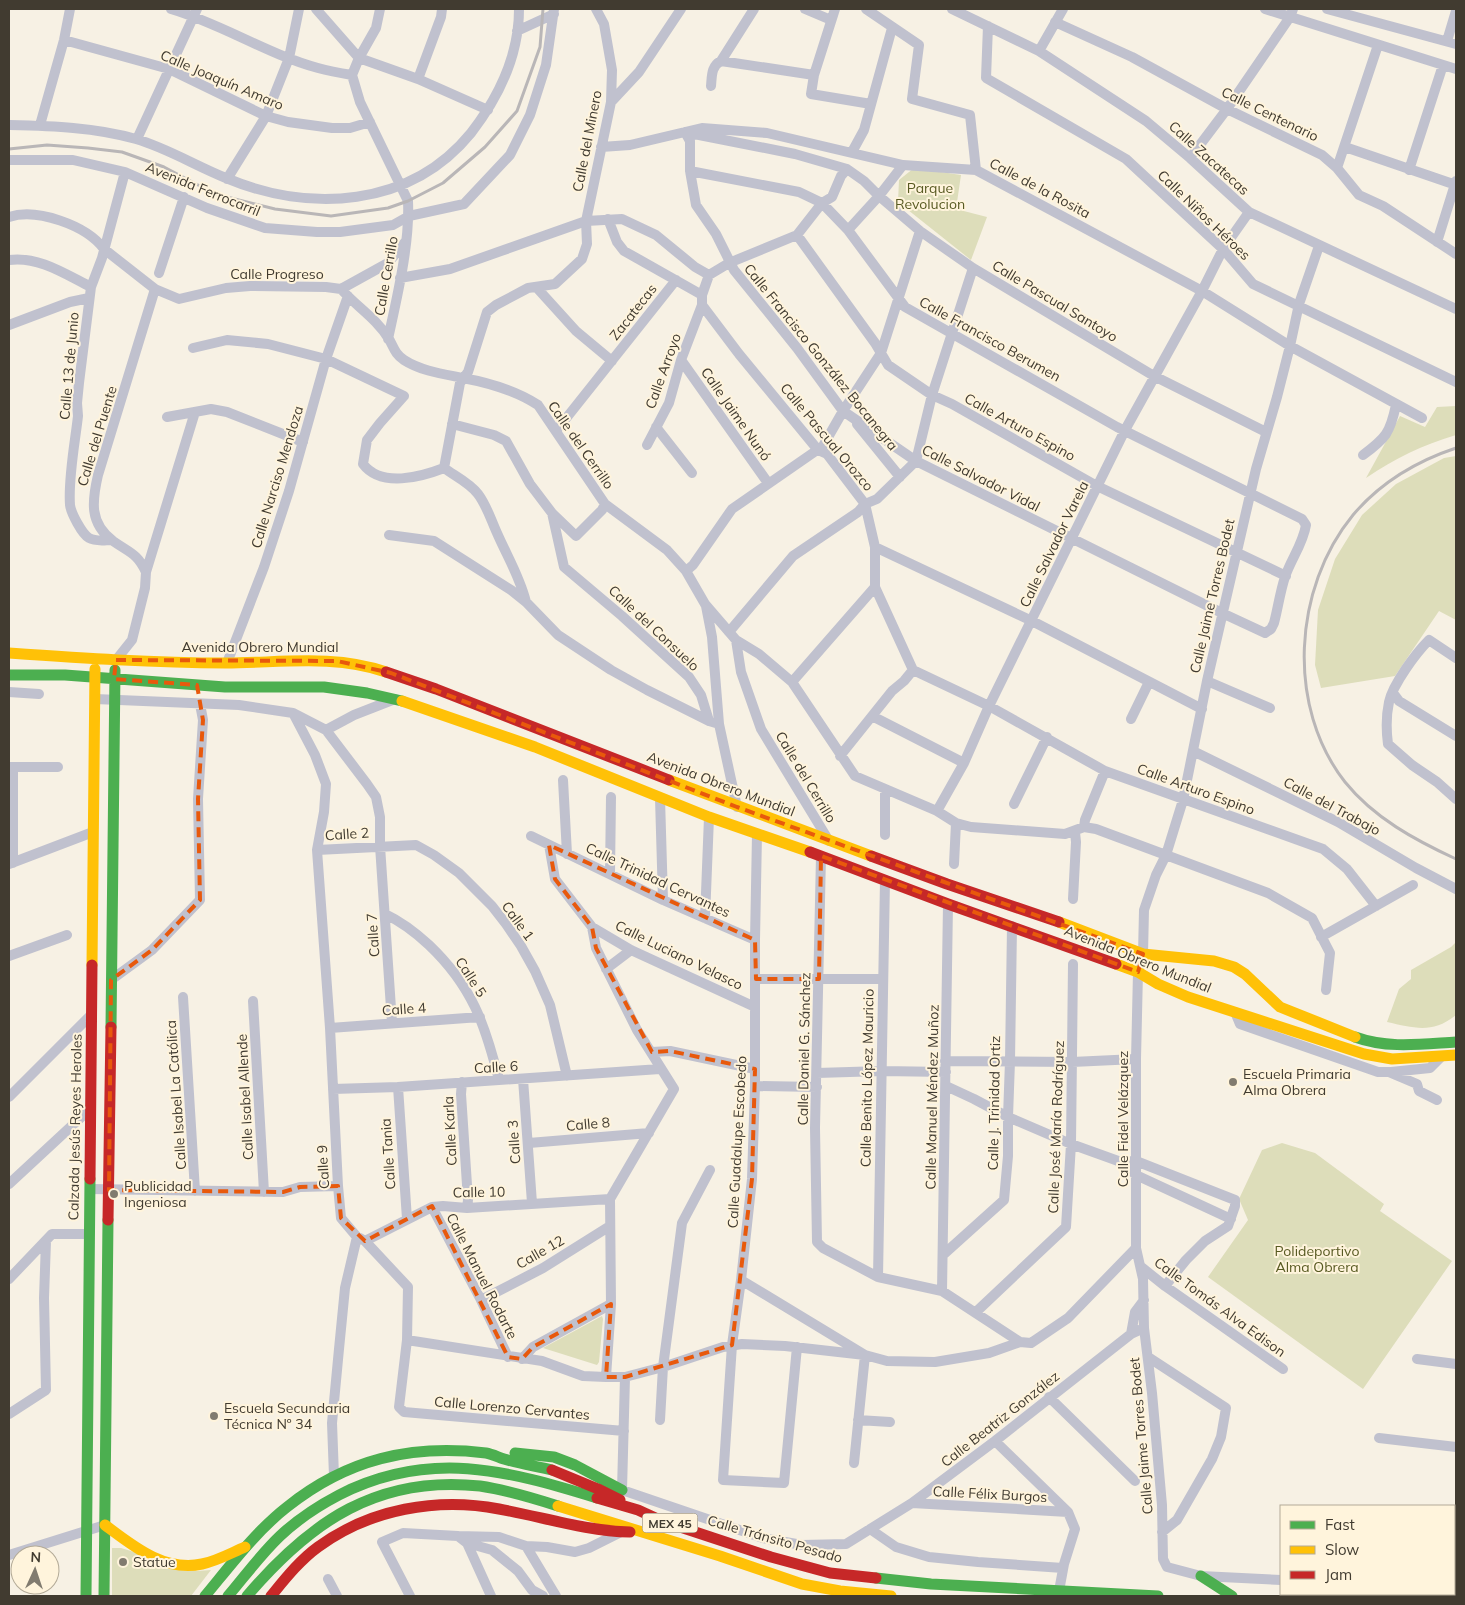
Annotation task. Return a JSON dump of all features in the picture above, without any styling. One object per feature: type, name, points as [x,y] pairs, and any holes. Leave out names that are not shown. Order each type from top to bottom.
[{"type":"main road","name":"Avenida Obrero Mundial","points":[[9,653],[116,660],[227,663],[337,661],[372,667],[445,693],[737,807],[1063,923],[1143,954],[1214,961],[1234,967],[1245,974],[1272,1002],[1280,1007],[1367,1041],[1395,1046],[1456,1042]]},
{"type":"main road","name":"Calzada Jesús Reyes Heroles","points":[[86,1596],[95,658]]},
{"type":"main road","points":[[104,1596],[110,1190],[114,679],[116,660]]},
{"type":"main road","name":"Avenida Obrero Mundial","points":[[9,675],[65,675],[226,687],[324,687],[395,699],[536,747],[709,817],[1138,972],[1158,984],[1188,997],[1364,1054],[1392,1058],[1456,1055]]},
{"type":"main road","points":[[65,675],[84,686],[95,699]]},
{"type":"main road","points":[[205,1596],[246,1547],[287,1507],[334,1476],[368,1462],[407,1451],[444,1450],[554,1457],[575,1465],[622,1490]]},
{"type":"main road","points":[[488,1453],[555,1471],[598,1489],[638,1510]]},
{"type":"main road","name":"Calle Tránsito Pesado","points":[[228,1596],[280,1536],[313,1510],[359,1485],[388,1475],[410,1470],[451,1467],[513,1474],[542,1481],[638,1510],[745,1548],[830,1573],[931,1584],[1158,1596]]},
{"type":"main road","name":"MEX 45","points":[[247,1596],[282,1556],[318,1526],[346,1509],[366,1500],[402,1489],[436,1486],[497,1489],[644,1532],[792,1582],[853,1593],[891,1596]]},
{"type":"main road","points":[[271,1596],[294,1568],[318,1548],[344,1531],[370,1519],[420,1507],[453,1504],[481,1506],[621,1532],[644,1532]]},
{"type":"main road","points":[[105,1525],[137,1550],[156,1560],[178,1566],[201,1564],[246,1547]]},
{"type":"main road","points":[[1201,1576],[1232,1596]]},
{"type":"street","points":[[40,125],[64,40],[70,9]]},
{"type":"street","points":[[171,9],[195,12],[289,58],[318,68],[352,75],[358,58],[376,28],[380,9]]},
{"type":"street","points":[[227,179],[266,116],[289,58],[299,9]]},
{"type":"street","points":[[316,9],[358,58],[418,79],[488,110]]},
{"type":"street","points":[[418,79],[441,17],[442,9]]},
{"type":"street","name":"Avenida Ferrocarril","points":[[9,125],[40,125],[108,132],[137,139],[227,179],[269,192],[311,199],[337,200],[352,198],[382,191],[421,175],[446,157],[464,140],[498,95],[510,63],[517,32],[519,9]]},
{"type":"street","name":"Calle del Minero","points":[[444,468],[460,383],[468,372],[487,312],[528,288],[555,284],[582,259],[587,244],[586,221],[611,102],[612,70],[604,24],[596,9]]},
{"type":"street","points":[[611,102],[639,72],[681,9]]},
{"type":"street","points":[[711,86],[713,69],[722,60],[754,9]]},
{"type":"street","points":[[805,9],[831,20]]},
{"type":"street","points":[[835,9],[814,75],[811,94],[871,104]]},
{"type":"street","points":[[866,9],[919,45],[912,99],[970,115],[976,170]]},
{"type":"street","name":"Calle Zacatecas","points":[[952,9],[1040,52],[1146,121],[1249,212],[1456,309]]},
{"type":"street","points":[[1040,52],[1063,9]]},
{"type":"street","points":[[1265,9],[1292,13],[1378,45],[1456,69]]},
{"type":"street","points":[[1327,9],[1452,42],[1456,11]]},
{"type":"street","points":[[517,32],[554,11]]},
{"type":"street","name":"Avenida Ferrocarril","points":[[9,160],[73,160],[126,172],[207,208],[265,228],[292,231],[340,232],[393,225],[409,216],[464,204],[510,155],[530,115],[541,82],[546,65],[554,11]]},
{"type":"street","points":[[137,139],[195,12]]},
{"type":"street","points":[[1190,158],[1227,109],[1292,13]]},
{"type":"street","name":"Calle Centenario","points":[[1055,22],[1132,57],[1227,109],[1322,155],[1337,168],[1359,195],[1383,206],[1456,254]]},
{"type":"street","name":"Calle Niños Héroes","points":[[988,26],[986,78],[1126,159],[1223,249],[1253,284],[1299,304],[1456,382]]},
{"type":"street","points":[[852,152],[864,130],[892,28]]},
{"type":"street","name":"Calle Joaquín Amaro","points":[[64,40],[169,69],[266,116],[288,122],[332,128],[350,128],[370,122]]},
{"type":"street","points":[[1337,168],[1378,45]]},
{"type":"street","points":[[722,60],[814,75]]},
{"type":"street","points":[[1409,170],[1443,65]]},
{"type":"street","name":"Calle Cerrillo","points":[[352,75],[360,102],[402,184],[408,201],[409,216],[406,241],[388,339]]},
{"type":"street","name":"Calle de la Rosita","points":[[601,147],[630,145],[702,128],[766,133],[903,165],[976,170],[1202,291],[1290,346],[1422,418]]},
{"type":"street","points":[[400,278],[450,270],[586,221],[608,219],[622,219],[656,235],[709,276],[729,263],[797,235],[822,203],[832,197],[841,176],[847,168],[795,154],[686,132]]},
{"type":"street","name":"Calle Francisco González Bocanegra","points":[[686,132],[690,141],[690,171],[696,205],[716,234],[729,263],[797,348],[843,411],[852,417],[900,477]]},
{"type":"street","points":[[1345,147],[1409,170],[1456,184],[1437,242]]},
{"type":"street","points":[[848,230],[879,196],[903,165]]},
{"type":"street","name":"Calle Pascual Santoyo","points":[[847,168],[920,232],[973,268],[1154,376],[1266,432]]},
{"type":"street","name":"Calle Francisco Berumen","points":[[690,171],[800,192],[822,203],[848,230],[905,307],[1125,430],[1302,519],[1306,525],[1306,530],[1286,576]]},
{"type":"street","name":"Calle 13 de Junio","points":[[112,540],[88,538],[76,521],[70,507],[78,416],[77,403],[89,298],[126,172]]},
{"type":"street","points":[[159,273],[184,198]]},
{"type":"street","name":"Calle Salvador Varela","points":[[936,811],[964,763],[989,706],[1125,430],[1202,291],[1223,249],[1249,212]]},
{"type":"street","name":"Calle Progreso","points":[[9,218],[26,214],[63,221],[98,241],[104,249],[155,289],[179,299],[226,288],[250,286],[326,287],[344,293],[388,263],[406,241]]},
{"type":"street","points":[[608,219],[616,242],[624,251],[676,280],[702,300]]},
{"type":"street","points":[[686,571],[693,565],[732,509],[823,446],[843,411],[881,353],[920,232]]},
{"type":"street","name":"Calle Arturo Espino","points":[[797,235],[881,353],[888,366],[932,395],[952,404],[1097,486],[1286,576]]},
{"type":"street","name":"Calle Jaime Torres Bodet","points":[[1143,954],[1144,910],[1156,875],[1166,856],[1183,800],[1207,681],[1250,494],[1277,397],[1299,304],[1319,246]]},
{"type":"street","points":[[9,260],[25,258],[36,261],[91,287]]},
{"type":"street","points":[[973,268],[932,395],[916,461],[878,499],[865,504],[858,512],[793,556],[732,636],[759,654],[792,682],[855,776],[971,827],[1065,834],[1079,830],[1096,829],[1268,893],[1312,918],[1330,953],[1326,990]]},
{"type":"street","name":"Calle Arroyo","points":[[647,445],[669,403],[709,276]]},
{"type":"street","name":"Zacatecas","points":[[556,431],[676,280]]},
{"type":"street","points":[[537,288],[576,331],[612,360]]},
{"type":"street","name":"Calle del Puente","points":[[146,572],[140,560],[99,528],[93,509],[93,498],[98,475],[155,289]]},
{"type":"street","name":"Calle del Cerrillo","points":[[344,293],[371,315],[388,339],[395,354],[405,361],[418,367],[504,387],[538,405],[606,504],[667,550],[686,571],[705,604],[732,636],[741,672],[761,729],[829,841]]},
{"type":"street","name":"Calle Narciso Mendoza","points":[[227,663],[264,567],[303,442],[344,293]]},
{"type":"street","points":[[9,325],[70,302],[89,298]]},
{"type":"street","name":"Calle Pascual Orozco","points":[[702,300],[818,450],[827,454],[865,504],[875,547],[875,587],[913,670]]},
{"type":"street","points":[[193,348],[227,340],[268,344],[326,360],[404,396],[368,440],[363,464],[367,470],[381,478],[429,474],[444,468],[471,486],[478,494],[516,571],[526,602]]},
{"type":"street","name":"Calle Jaime Nunó","points":[[681,360],[768,483]]},
{"type":"street","points":[[1363,454],[1379,443],[1388,432],[1396,405]]},
{"type":"street","points":[[167,417],[211,409],[227,412],[303,442]]},
{"type":"street","points":[[116,660],[132,640],[145,588],[146,572],[195,412]]},
{"type":"street","name":"Calle Salvador Vidal","points":[[852,417],[916,461],[1072,540],[1264,633],[1271,629],[1274,624],[1286,576]]},
{"type":"street","points":[[452,424],[494,435],[506,441],[530,484],[552,513],[576,536],[606,504]]},
{"type":"street","points":[[656,427],[692,473]]},
{"type":"street","name":"Calle del Consuelo","points":[[552,513],[564,567],[622,616],[689,677],[701,695],[709,721]]},
{"type":"street","points":[[388,535],[434,541],[511,590],[526,602],[558,635],[573,645],[647,690],[709,721],[719,724]]},
{"type":"street","points":[[875,547],[1032,621],[1202,710]]},
{"type":"street","points":[[792,682],[875,587]]},
{"type":"street","name":"Calle del Cerrillo","points":[[705,604],[712,637],[719,724],[737,807]]},
{"type":"street","points":[[1456,658],[1429,640],[1420,649],[1406,670],[1390,699],[1386,728],[1388,744],[1456,799]]},
{"type":"street","points":[[840,756],[892,691],[913,670]]},
{"type":"street","name":"Calle Arturo Espino","points":[[913,670],[989,706],[1105,771],[1323,849],[1347,869],[1376,906]]},
{"type":"street","points":[[1207,681],[1270,708]]},
{"type":"street","points":[[1132,719],[1149,682]]},
{"type":"street","points":[[9,692],[39,694]]},
{"type":"street","points":[[1393,693],[1399,701],[1456,736]]},
{"type":"street","points":[[701,695],[717,694]]},
{"type":"street","points":[[95,699],[239,705],[293,713],[326,730],[354,715],[395,699]]},
{"type":"street","points":[[111,980],[152,950],[200,900],[198,799],[203,720],[200,704]]},
{"type":"street","name":"Calle 9","points":[[293,713],[315,755],[326,784],[324,812],[317,850],[341,1218],[408,1287],[407,1340],[399,1407]]},
{"type":"street","points":[[872,716],[964,763]]},
{"type":"street","name":"Calle 7","points":[[326,730],[376,797],[380,817],[380,846],[392,1023]]},
{"type":"street","points":[[1014,804],[1047,737]]},
{"type":"street","name":"Calle del Trabajo","points":[[1193,751],[1338,822],[1416,868],[1456,888]]},
{"type":"street","points":[[58,766],[11,767],[11,864],[93,832]]},
{"type":"street","points":[[1073,898],[1076,842],[1079,830],[1105,771]]},
{"type":"street","points":[[564,780],[568,854]]},
{"type":"street","points":[[885,790],[885,835]]},
{"type":"street","points":[[610,873],[611,797]]},
{"type":"street","points":[[660,798],[663,900]]},
{"type":"street","points":[[705,918],[709,817]]},
{"type":"street","points":[[954,864],[956,822]]},
{"type":"street","name":"Calle Guadalupe Escobedo","points":[[757,834],[755,1086],[752,1179],[732,1345],[723,1480],[784,1483],[797,1347]]},
{"type":"street","name":"Calle Trinidad Cervantes","points":[[531,836],[663,900],[755,940]]},
{"type":"street","name":"Calle 1","points":[[380,846],[416,845],[434,855],[458,873],[492,906],[521,946],[550,1005],[567,1076]]},
{"type":"street","points":[[549,845],[555,879],[592,927],[596,948],[606,969],[637,1030],[674,1089],[610,1198],[611,1304],[606,1377]]},
{"type":"street","name":"Calle 2","points":[[317,850],[380,846]]},
{"type":"street","name":"Calle Daniel G. Sánchez","points":[[821,856],[815,1128],[817,1242],[823,1248],[878,1277]]},
{"type":"street","name":"Calle Benito López Mauricio","points":[[878,1277],[885,880]]},
{"type":"street","points":[[1321,937],[1413,885]]},
{"type":"street","name":"Calle Manuel Méndez Muñoz","points":[[942,1290],[948,904]]},
{"type":"street","name":"Calle 5","points":[[385,914],[401,921],[446,961],[467,990],[480,1016],[499,1080]]},
{"type":"street","name":"Calle J. Trinidad Ortiz","points":[[944,1254],[1004,1200],[1008,1156],[1012,926]]},
{"type":"street","name":"Calle Luciano Velasco","points":[[592,927],[630,950],[755,1007]]},
{"type":"street","points":[[9,956],[68,936]]},
{"type":"street","points":[[606,969],[630,950]]},
{"type":"street","name":"Calle Fidel Velázquez","points":[[1140,1266],[1136,1248],[1136,1059],[1138,972],[1143,954]]},
{"type":"street","name":"Calle José María Rodríguez","points":[[976,1312],[1066,1227],[1071,1144],[1073,964]]},
{"type":"street","points":[[756,979],[883,979]]},
{"type":"street","name":"Calle Isabel La Católica","points":[[183,996],[196,1191]]},
{"type":"street","name":"Calle Isabel Allende","points":[[253,1001],[264,1192]]},
{"type":"street","points":[[1234,1012],[1240,1024],[1378,1072],[1430,1068],[1441,1057]]},
{"type":"street","points":[[9,1097],[92,1014]]},
{"type":"street","name":"Calle 4","points":[[330,1028],[480,1016]]},
{"type":"street","points":[[652,1052],[670,1051],[755,1069]]},
{"type":"street","points":[[817,1073],[882,1071],[1010,1061],[1072,1062],[1136,1059]]},
{"type":"street","name":"Calle 6","points":[[333,1090],[660,1069]]},
{"type":"street","points":[[1390,1072],[1417,1084],[1419,1091],[1437,1100]]},
{"type":"street","name":"Calle 3","points":[[523,1079],[532,1203]]},
{"type":"street","name":"Calle Karla","points":[[462,1082],[467,1208]]},
{"type":"street","points":[[755,1086],[816,1086]]},
{"type":"street","points":[[946,1086],[974,1098],[1008,1117],[1071,1144],[1121,1162],[1136,1175],[1231,1218]]},
{"type":"street","name":"Calle Tania","points":[[398,1087],[407,1219]]},
{"type":"street","points":[[9,1184],[90,1108]]},
{"type":"street","name":"Calle 8","points":[[529,1143],[649,1133]]},
{"type":"street","points":[[1121,1162],[1136,1161],[1235,1200],[1236,1206],[1228,1226],[1205,1241],[1164,1286]]},
{"type":"street","points":[[660,1420],[664,1367],[682,1224],[710,1170]]},
{"type":"street","points":[[90,1188],[110,1190],[283,1192],[300,1187],[338,1186]]},
{"type":"street","name":"Calle 10","points":[[361,1239],[432,1207],[467,1208],[610,1198]]},
{"type":"street","name":"Calle Manuel Rodarte","points":[[432,1207],[481,1300],[508,1357]]},
{"type":"street","name":"Calle 12","points":[[481,1300],[543,1268],[610,1226]]},
{"type":"street","points":[[10,1275],[52,1234],[89,1234]]},
{"type":"street","points":[[334,1476],[332,1423],[345,1288],[361,1239]]},
{"type":"street","points":[[9,1414],[46,1390],[44,1298],[46,1241]]},
{"type":"street","points":[[407,1340],[542,1361],[583,1376],[606,1377],[625,1377],[664,1367],[723,1347],[742,1344],[797,1347],[865,1355],[887,1361],[910,1363],[935,1362],[989,1353],[1020,1342],[1031,1343],[1068,1318],[1136,1248]]},
{"type":"street","name":"Calle Jaime Torres Bodet","points":[[1140,1266],[1144,1300],[1144,1328],[1162,1505],[1163,1559],[1167,1567],[1201,1576]]},
{"type":"street","name":"Calle Tomás Alva Edison","points":[[1140,1266],[1164,1286],[1283,1369]]},
{"type":"street","points":[[878,1277],[942,1290],[1020,1342]]},
{"type":"street","points":[[741,1280],[865,1355]]},
{"type":"street","points":[[1131,1334],[1135,1312],[1144,1300]]},
{"type":"street","points":[[522,1359],[533,1346],[611,1304]]},
{"type":"street","name":"Calle Beatriz González","points":[[622,1490],[744,1532],[786,1543],[802,1545],[846,1544],[912,1504],[995,1442],[1049,1397],[1131,1334],[1144,1328]]},
{"type":"street","points":[[854,1463],[865,1355]]},
{"type":"street","points":[[1148,1357],[1226,1408],[1221,1437],[1212,1459],[1178,1520],[1162,1532]]},
{"type":"street","points":[[1417,1359],[1456,1364]]},
{"type":"street","points":[[622,1490],[625,1377]]},
{"type":"street","points":[[1049,1397],[1135,1482]]},
{"type":"street","name":"Calle Lorenzo Cervantes","points":[[399,1407],[404,1412],[430,1416],[624,1431]]},
{"type":"street","points":[[858,1420],[890,1422]]},
{"type":"street","points":[[1379,1438],[1456,1447]]},
{"type":"street","points":[[995,1442],[1068,1512],[1075,1529],[1063,1568],[1059,1591]]},
{"type":"street","name":"Calle Félix Burgos","points":[[912,1504],[1068,1512]]},
{"type":"street","points":[[9,1555],[105,1525]]},
{"type":"street","points":[[870,1529],[896,1547],[929,1557],[1063,1568]]},
{"type":"street","points":[[410,1596],[382,1542],[403,1533],[499,1536],[526,1546],[547,1547],[575,1552],[589,1548],[621,1532]]},
{"type":"street","points":[[458,1536],[467,1544],[491,1596]]},
{"type":"street","points":[[467,1544],[492,1550],[518,1571],[532,1590],[543,1596]]},
{"type":"street","points":[[526,1546],[556,1596]]},
{"type":"street","points":[[1201,1576],[1280,1580]]},
{"type":"street","points":[[328,1579],[337,1596]]},
{"type":"highlighted area","points":[[116,660],[337,661],[391,673],[737,807],[1143,954],[1138,972],[821,856],[819,979],[756,979],[755,940],[549,845],[555,879],[592,927],[596,948],[652,1052],[670,1051],[755,1069],[752,1179],[732,1345],[625,1377],[606,1377],[611,1304],[533,1347],[522,1359],[508,1357],[432,1206],[365,1241],[341,1218],[338,1186],[300,1187],[283,1192],[109,1190],[111,980],[152,950],[200,900],[198,799],[203,720],[197,685],[114,679]]},
{"type":"green space","name":"Parque Revolucion","points":[[914,168],[961,175],[956,209],[987,217],[971,260],[898,202],[899,180]]},
{"type":"green space","points":[[1456,406],[1456,435],[1410,453],[1366,478],[1400,416],[1425,427],[1437,407]]},
{"type":"green space","points":[[1456,456],[1456,620],[1439,611],[1395,676],[1321,688],[1315,665],[1318,610],[1335,559],[1362,515],[1396,484],[1444,458]]},
{"type":"green space","points":[[1456,942],[1456,1015],[1439,1025],[1423,1028],[1387,1022],[1399,989],[1411,979],[1411,970],[1451,947]]},
{"type":"green space","name":"Polideportivo Alma Obrera","points":[[1282,1143],[1315,1153],[1384,1204],[1380,1211],[1452,1261],[1363,1389],[1208,1277],[1248,1220],[1239,1199],[1262,1150]]},
{"type":"green space","points":[[602,1316],[599,1362],[597,1365],[543,1348]]},
{"type":"green space","points":[[112,1548],[121,1548],[197,1571],[211,1570],[191,1596],[112,1596]]},
{"type":"railway","points":[[9,149],[47,145],[122,152],[164,167],[215,194],[275,209],[331,216],[388,208],[408,201],[443,183],[485,147],[517,111],[540,47],[543,9]]},
{"type":"railway","points":[[1456,448],[1427,459],[1400,474],[1375,493],[1353,515],[1333,544],[1318,577],[1309,612],[1304,648],[1306,684],[1313,719],[1326,752],[1345,782],[1369,807],[1396,827],[1456,859]]},
{"type":"traffic: fast","points":[[111,1027],[115,670]]},
{"type":"traffic: fast","points":[[9,675],[65,675],[225,687],[324,687],[367,693],[402,701]]},
{"type":"traffic: fast","points":[[1355,1037],[1367,1041],[1392,1044],[1456,1042]]},
{"type":"traffic: fast","points":[[86,1596],[90,1179]]},
{"type":"traffic: fast","points":[[104,1596],[108,1220]]},
{"type":"traffic: fast","points":[[205,1596],[244,1549],[276,1516],[310,1491],[333,1477],[357,1466],[406,1453],[458,1451],[486,1453],[510,1461],[552,1470]]},
{"type":"traffic: fast","points":[[515,1453],[554,1457],[575,1465],[622,1490]]},
{"type":"traffic: fast","points":[[228,1596],[273,1543],[308,1513],[339,1495],[372,1481],[404,1472],[436,1468],[468,1469],[499,1473],[531,1479],[597,1498]]},
{"type":"traffic: fast","points":[[247,1596],[271,1569],[322,1525],[349,1509],[378,1496],[410,1488],[443,1484],[480,1486],[510,1492],[558,1506]]},
{"type":"traffic: fast","points":[[1201,1576],[1232,1596]]},
{"type":"traffic: fast","points":[[876,1578],[931,1584],[1158,1596]]},
{"type":"traffic: slow","points":[[9,653],[172,662],[327,661],[366,666],[386,672]]},
{"type":"traffic: slow","points":[[92,965],[95,669]]},
{"type":"traffic: slow","points":[[402,701],[535,747],[709,817],[810,852]]},
{"type":"traffic: slow","points":[[669,780],[871,856]]},
{"type":"traffic: slow","points":[[1059,922],[1143,954],[1214,961],[1234,967],[1245,974],[1280,1007],[1355,1037]]},
{"type":"traffic: slow","points":[[1116,964],[1138,972],[1158,984],[1188,997],[1364,1054],[1392,1059],[1456,1055]]},
{"type":"traffic: slow","points":[[558,1506],[720,1556],[802,1584],[840,1591],[891,1596]]},
{"type":"traffic: slow","points":[[105,1525],[138,1549],[162,1561],[175,1564],[208,1563],[245,1547]]},
{"type":"traffic: jam","points":[[386,672],[436,689],[669,780]]},
{"type":"traffic: jam","points":[[810,852],[1116,964]]},
{"type":"traffic: jam","points":[[871,856],[1059,922]]},
{"type":"traffic: jam","points":[[90,1179],[92,965]]},
{"type":"traffic: jam","points":[[108,1220],[111,1027]]},
{"type":"traffic: jam","points":[[552,1470],[620,1500]]},
{"type":"traffic: jam","points":[[597,1498],[638,1510],[662,1521],[771,1557],[830,1573],[876,1578]]},
{"type":"traffic: jam","points":[[271,1596],[287,1576],[311,1552],[338,1534],[360,1523],[405,1509],[428,1506],[476,1506],[597,1529],[630,1532]]},
{"type":"place","name":"Escuela Primaria Alma Obrera","points":[[1233,1082]]},
{"type":"place","name":"Publicidad Ingeniosa","points":[[114,1194]]},
{"type":"place","name":"Escuela Secundaria Técnica Nº 34","points":[[214,1416]]},
{"type":"place","name":"Statue","points":[[123,1562]]}]
